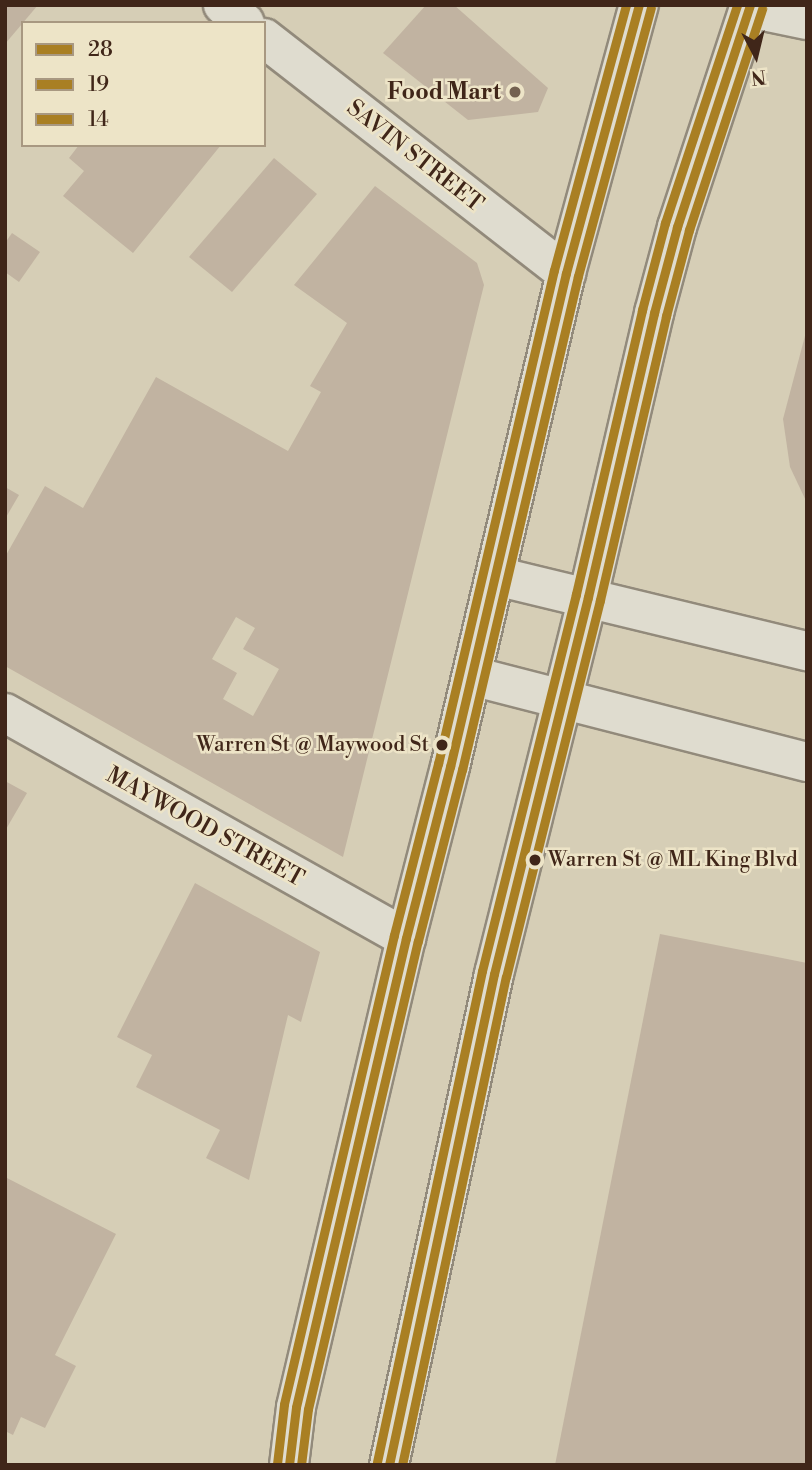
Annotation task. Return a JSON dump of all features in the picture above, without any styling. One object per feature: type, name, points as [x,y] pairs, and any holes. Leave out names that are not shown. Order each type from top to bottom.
[{"type":"main road","points":[[223,5],[243,21]]},
{"type":"main road","points":[[289,1465],[296,1407],[406,938],[472,677],[566,273],[639,5]]},
{"type":"main road","points":[[389,1465],[494,974],[677,227],[750,7],[807,20]]},
{"type":"main road","name":"SAVIN STREET","points":[[266,40],[566,273]]},
{"type":"main road","points":[[496,576],[807,651]]},
{"type":"main road","points":[[472,677],[807,762]]},
{"type":"main road","name":"MAYWOOD STREET","points":[[5,713],[406,938]]},
{"type":"building","points":[[5,5],[38,5],[24,21],[21,21],[21,25],[5,44]]},
{"type":"building","points":[[426,5],[454,5],[548,88],[538,112],[468,120],[383,53]]},
{"type":"building","points":[[77,147],[219,147],[133,253],[63,196],[84,171],[69,158]]},
{"type":"building","points":[[274,158],[317,194],[232,292],[189,257]]},
{"type":"building","points":[[375,186],[477,263],[484,285],[343,857],[5,666],[5,557],[45,486],[83,508],[156,377],[288,451],[321,392],[310,386],[347,323],[294,285]],"holes":[[[236,617],[255,628],[243,649],[279,669],[253,716],[223,699],[237,673],[212,659]]]},
{"type":"building","points":[[12,233],[40,252],[19,282],[5,272],[5,243]]},
{"type":"building","points":[[806,332],[807,503],[790,467],[783,419]]},
{"type":"building","points":[[5,487],[19,495],[5,519]]},
{"type":"building","points":[[5,781],[27,793],[5,831]]},
{"type":"building","points":[[195,883],[320,952],[301,1022],[288,1015],[249,1180],[206,1158],[220,1130],[136,1087],[152,1055],[117,1037]]},
{"type":"building","points":[[660,934],[807,963],[807,1465],[555,1465]]},
{"type":"building","points":[[5,1177],[116,1234],[55,1355],[76,1366],[45,1428],[21,1417],[13,1435],[5,1431]]},
{"type":"transit line","name":"14","points":[[277,1464],[284,1404],[394,935],[438,764],[554,270],[626,5]]},
{"type":"transit line","name":"28","points":[[289,1465],[296,1407],[406,938],[450,767],[566,273],[639,5]]},
{"type":"transit line","name":"14","points":[[377,1462],[482,971],[576,594],[642,310],[665,223],[737,5]]},
{"type":"transit line","name":"28","points":[[389,1465],[494,974],[588,597],[654,313],[677,227],[750,5]]},
{"type":"transit line","name":"19","points":[[301,1465],[308,1409],[418,941],[462,770],[578,276],[651,8]]},
{"type":"transit line","name":"19","points":[[402,1465],[506,977],[600,600],[666,316],[689,230],[762,9]]},
{"type":"place","name":"Food Mart","points":[[515,92]]},
{"type":"place","name":"Warren St @ Maywood St","points":[[442,745]]},
{"type":"place","name":"Warren St @ ML King Blvd","points":[[535,860]]}]
